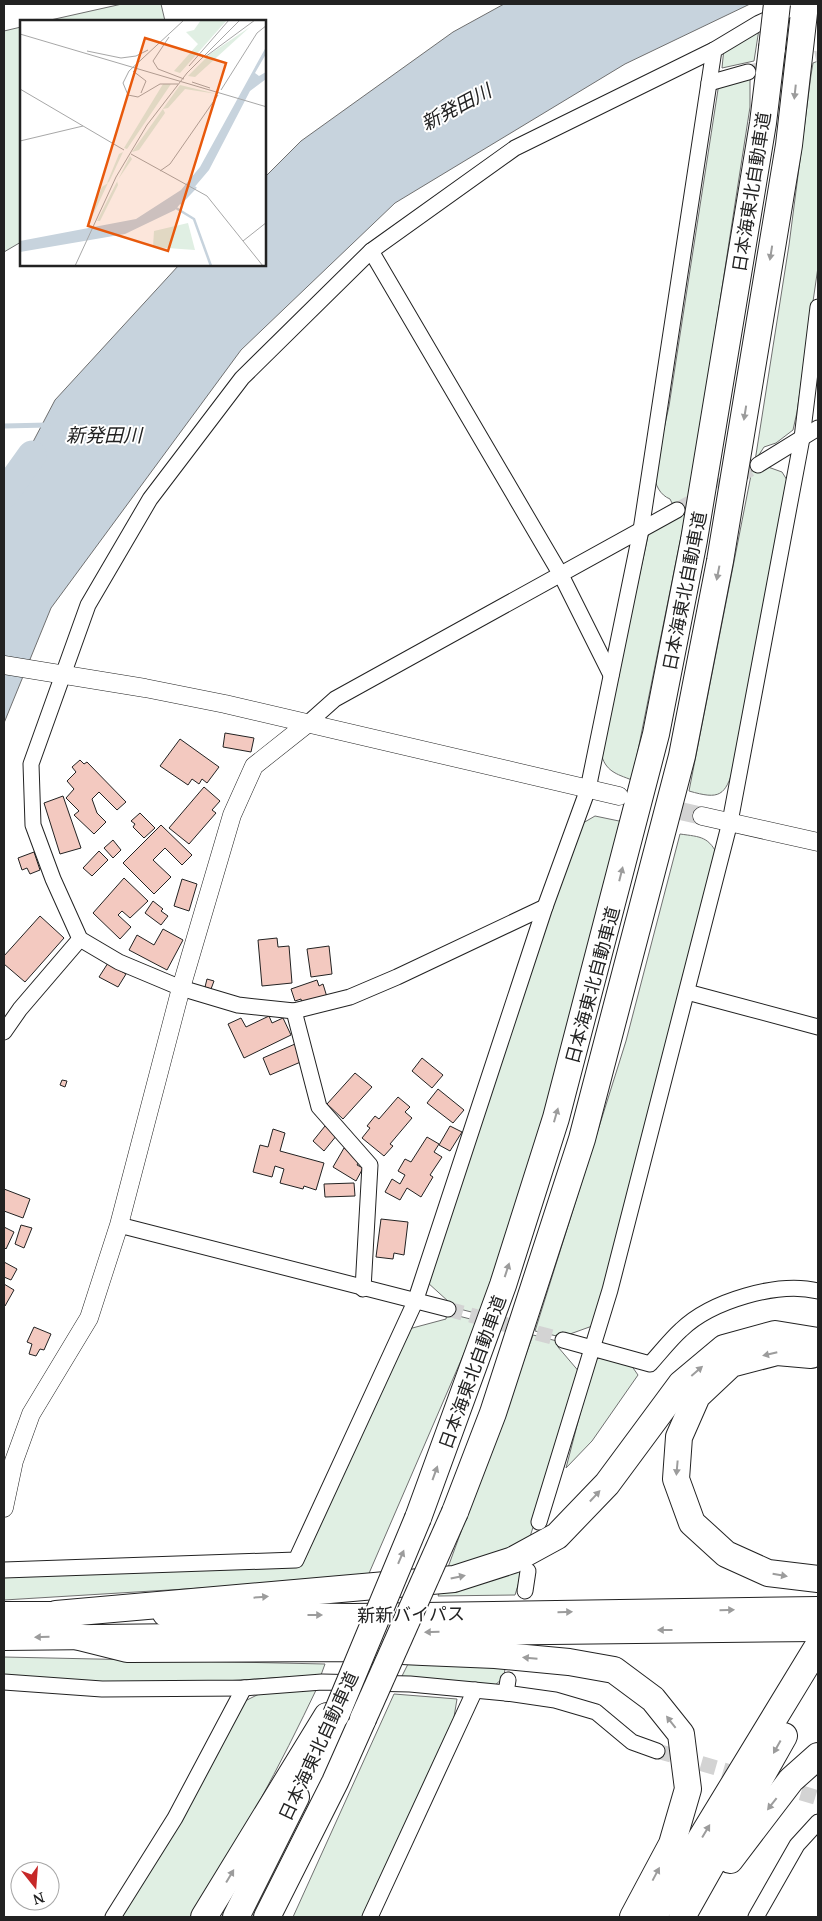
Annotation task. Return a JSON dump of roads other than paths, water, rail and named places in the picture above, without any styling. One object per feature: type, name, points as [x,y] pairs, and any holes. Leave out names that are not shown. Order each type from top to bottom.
[{"type":"highway","name":"日本海東北自動車道","points":[[236,1917],[359,1657],[418,1518],[503,1284],[556,1118],[654,744],[694,540],[763,123],[777,4]]},
{"type":"highway","name":"日本海東北自動車道","points":[[267,1917],[335,1782],[455,1512],[493,1413],[582,1139],[682,756],[728,513],[789,145],[803,4]]},
{"type":"highway","points":[[56,1614],[454,1579],[485,1571],[514,1560],[557,1536],[607,1484],[681,1384],[724,1348],[775,1334],[818,1341]]},
{"type":"highway","points":[[818,1357],[777,1352],[731,1364],[697,1396],[680,1437],[676,1479],[692,1523],[726,1554],[768,1573],[818,1579]]},
{"type":"highway","name":"新新バイパス","points":[[4,1614],[354,1616],[818,1609]]},
{"type":"highway","name":"新新バイパス","points":[[4,1638],[818,1629]]},
{"type":"highway","points":[[75,1636],[127,1649],[340,1648],[450,1653],[569,1662],[614,1670],[653,1699],[680,1734],[688,1789],[672,1844],[633,1917]]},
{"type":"highway","points":[[653,1917],[814,1663]]},
{"type":"highway","points":[[682,1917],[814,1663]]},
{"type":"highway","points":[[204,1917],[332,1715]]},
{"type":"highway","points":[[697,1917],[736,1851],[791,1780],[818,1756]]},
{"type":"highway","points":[[280,1917],[335,1782]]},
{"type":"street","points":[[545,906],[397,977],[350,997],[294,1010],[238,1005],[181,988],[119,962],[80,939],[54,880],[33,825],[31,764],[56,674],[88,605],[150,498],[242,378],[371,251],[515,148],[803,4]]},
{"type":"street","points":[[4,1570],[296,1560],[415,1302],[545,906],[588,789],[641,530],[714,50]]},
{"type":"street","points":[[709,83],[748,72]]},
{"type":"street","points":[[371,251],[561,575],[611,675]]},
{"type":"street","points":[[539,1522],[610,1290],[730,822],[802,438],[818,307]]},
{"type":"street","points":[[758,465],[818,428]]},
{"type":"street","points":[[4,1508],[9,1459],[31,1414],[89,1318],[119,1225],[181,988],[232,815],[254,766],[307,724],[334,699],[678,510]]},
{"type":"street","points":[[4,665],[163,692],[619,796]]},
{"type":"street","points":[[702,816],[818,842]]},
{"type":"street","points":[[4,1032],[20,1009],[80,939]]},
{"type":"street","points":[[687,992],[818,1027]]},
{"type":"street","points":[[294,1010],[319,1107],[370,1165],[363,1289]]},
{"type":"street","points":[[119,1225],[363,1289],[448,1309]]},
{"type":"street","points":[[563,1340],[650,1364],[682,1328],[719,1305],[767,1290],[818,1292]]},
{"type":"street","points":[[525,1591],[528,1571]]},
{"type":"street","points":[[4,1682],[102,1689],[244,1688],[351,1683],[410,1684],[475,1690],[507,1686],[596,1712],[632,1742],[656,1751]]},
{"type":"street","points":[[113,1917],[175,1818],[244,1688]]},
{"type":"street","points":[[370,1917],[475,1690]]},
{"type":"street","points":[[756,1917],[797,1845],[818,1822]]},
{"type":"water","name":"新発田川","points":[[504,4],[750,4],[625,64],[395,203],[241,350],[51,608],[4,723],[4,497],[55,400],[178,266],[266,266],[266,176],[301,141],[453,32]]},
{"type":"waterway","points":[[4,426],[48,425]]},
{"type":"waterway","name":"新発田川","points":[[4,494],[32,455]]},
{"type":"tunnel","points":[[748,72],[818,58]]},
{"type":"tunnel","points":[[677,510],[758,465]]},
{"type":"tunnel","points":[[629,799],[702,816]]},
{"type":"tunnel","points":[[448,1309],[563,1340]]},
{"type":"tunnel","points":[[657,1751],[745,1776]]},
{"type":"tunnel","points":[[779,1786],[818,1798]]}]
